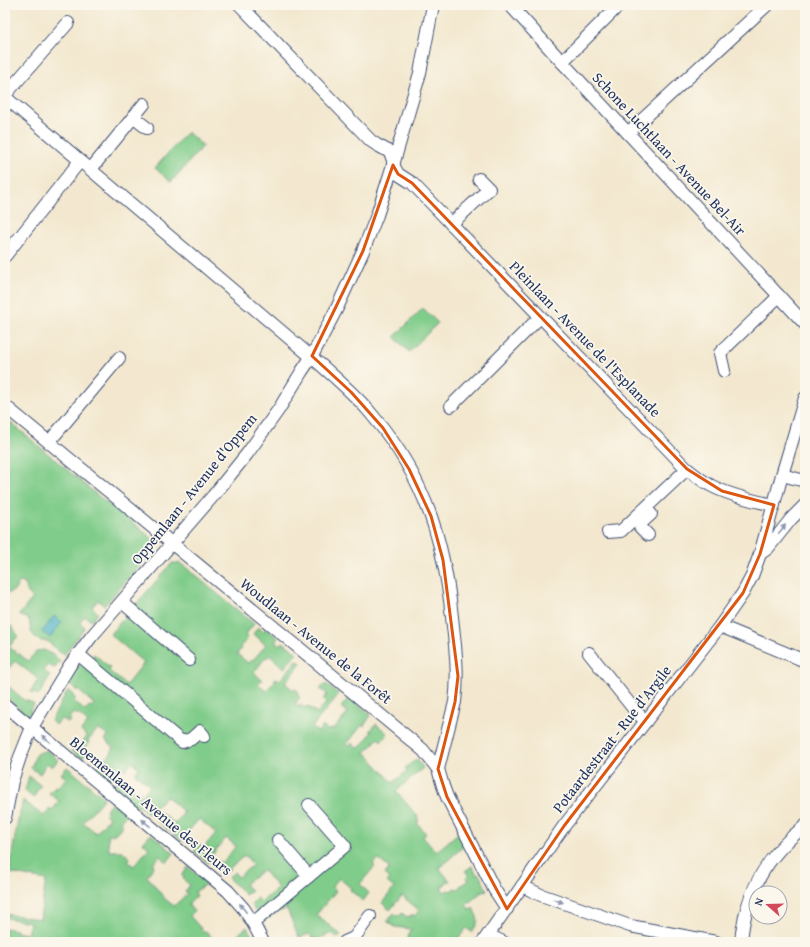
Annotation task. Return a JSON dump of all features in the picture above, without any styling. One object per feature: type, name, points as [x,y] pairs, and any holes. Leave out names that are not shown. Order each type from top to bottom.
[{"type":"street","name":"Pleinlaan - Avenue de l'Esplanade","points":[[240,5],[371,141],[390,152],[398,174],[412,183],[690,471],[710,485],[722,491],[756,502],[774,505]]},
{"type":"street","name":"Oppemlaan - Avenue d'Oppem","points":[[5,811],[12,781],[32,727],[58,683],[91,637],[248,454],[279,409],[312,356],[337,308],[363,252],[377,215],[394,164],[420,73],[433,5]]},
{"type":"street","name":"Schone Luchtlaan - Avenue Bel-Air","points":[[510,5],[805,324]]},
{"type":"street","points":[[562,62],[619,5]]},
{"type":"street","points":[[628,133],[767,5]]},
{"type":"street","points":[[68,23],[5,96],[312,356],[351,392],[386,431],[424,498],[436,531],[443,560],[448,587],[458,676],[455,702],[438,769]]},
{"type":"street","points":[[90,169],[144,104]]},
{"type":"street","points":[[133,117],[147,128]]},
{"type":"street","points":[[5,256],[80,161]]},
{"type":"street","points":[[451,224],[489,189],[479,179]]},
{"type":"street","points":[[724,371],[720,353],[779,296]]},
{"type":"street","points":[[451,406],[540,317]]},
{"type":"street","points":[[49,442],[119,358]]},
{"type":"street","name":"Potaardestraat - Rue d'Argile","points":[[486,938],[564,826],[720,626],[743,593],[752,576],[760,554],[805,398]]},
{"type":"street","name":"Woudlaan - Avenue de la Forêt","points":[[5,406],[423,750],[438,769],[442,786],[447,797],[506,909]]},
{"type":"street","points":[[608,532],[621,531],[690,471]]},
{"type":"street","points":[[648,535],[640,527],[640,524],[690,471]]},
{"type":"street","points":[[782,474],[805,481]]},
{"type":"street","points":[[760,554],[768,548],[791,518],[805,505]]},
{"type":"street","points":[[122,602],[189,660]]},
{"type":"street","points":[[720,626],[805,661]]},
{"type":"street","points":[[589,653],[637,713],[646,721]]},
{"type":"street","points":[[78,654],[182,742],[191,740],[200,731],[204,736]]},
{"type":"street","name":"Bloemenlaan - Avenue des Fleurs","points":[[5,705],[228,891],[244,909],[263,942]]},
{"type":"street","points":[[253,923],[345,846],[309,805]]},
{"type":"street","points":[[741,942],[748,902],[760,876],[767,864],[780,848],[794,834],[805,826]]},
{"type":"street","points":[[278,840],[309,876]]},
{"type":"street","points":[[522,886],[541,896],[630,926],[716,942]]},
{"type":"street","points":[[345,942],[354,938],[370,916]]},
{"type":"street","points":[[486,938],[503,942]]},
{"type":"highlighted area","points":[[393,165],[398,174],[412,183],[687,469],[722,491],[774,505],[760,554],[743,593],[564,826],[507,909],[447,797],[438,769],[455,702],[458,676],[443,560],[431,516],[409,469],[383,428],[351,392],[312,356],[363,251]]},
{"type":"green space","points":[[187,132],[203,146],[171,182],[155,168]]},
{"type":"green space","points":[[423,308],[438,323],[409,352],[394,337]]},
{"type":"green space","points":[[9,421],[156,542],[157,546],[104,606],[98,600],[92,607],[98,613],[91,621],[85,616],[80,622],[85,627],[64,655],[47,641],[37,639],[31,632],[29,619],[19,615],[33,598],[25,590],[27,588],[24,583],[19,582],[16,589],[5,595],[5,425]]},
{"type":"green space","points":[[172,563],[179,563],[184,566],[254,624],[245,635],[248,638],[240,647],[241,649],[237,654],[248,663],[252,659],[253,660],[266,645],[253,634],[258,627],[263,631],[266,628],[278,638],[275,642],[280,645],[283,642],[297,653],[284,668],[269,655],[262,661],[254,672],[262,680],[258,684],[266,691],[276,678],[280,680],[297,660],[301,663],[285,683],[293,690],[295,689],[299,692],[297,694],[300,697],[295,704],[299,706],[300,704],[305,708],[307,706],[317,713],[327,702],[323,699],[327,695],[320,689],[326,684],[339,694],[312,727],[318,732],[323,726],[327,730],[334,729],[348,713],[341,707],[350,697],[371,715],[364,726],[362,725],[347,744],[350,746],[352,743],[358,748],[360,747],[372,732],[370,731],[376,724],[388,734],[381,741],[379,738],[365,752],[393,783],[407,771],[405,768],[417,759],[423,768],[396,791],[418,817],[417,819],[419,821],[417,823],[426,834],[423,837],[436,852],[458,833],[465,845],[439,868],[450,881],[446,882],[445,885],[441,887],[444,892],[448,890],[450,891],[454,888],[457,889],[469,881],[467,877],[468,874],[465,871],[472,866],[477,875],[479,874],[487,890],[484,890],[466,905],[470,910],[473,908],[478,920],[472,932],[466,928],[462,935],[454,941],[451,939],[448,942],[406,942],[411,929],[395,927],[387,921],[394,913],[400,916],[402,913],[407,917],[412,916],[412,914],[415,916],[419,910],[402,896],[390,910],[382,903],[394,888],[387,882],[390,879],[385,874],[389,868],[378,859],[373,864],[375,866],[360,884],[369,893],[363,901],[339,878],[332,887],[336,891],[316,915],[341,935],[338,938],[332,933],[315,940],[309,934],[299,938],[287,909],[277,912],[262,922],[270,939],[268,940],[259,921],[260,919],[251,904],[257,898],[261,902],[278,888],[263,870],[245,884],[251,891],[245,895],[228,878],[234,872],[238,877],[253,865],[245,855],[224,874],[214,867],[219,861],[222,863],[236,846],[226,838],[212,855],[214,856],[208,863],[194,851],[200,845],[204,847],[216,833],[199,819],[187,833],[188,835],[183,842],[155,819],[160,812],[175,824],[184,812],[166,796],[149,814],[139,806],[137,808],[112,786],[119,778],[142,796],[150,785],[135,774],[139,768],[132,762],[125,770],[121,767],[107,783],[93,771],[105,757],[107,758],[114,748],[105,740],[108,736],[98,729],[84,748],[87,751],[82,759],[71,750],[77,742],[80,745],[87,737],[81,731],[88,722],[74,712],[69,718],[71,720],[68,723],[62,718],[56,725],[51,721],[68,690],[76,699],[74,701],[85,711],[89,706],[91,707],[94,704],[66,682],[79,664],[86,662],[94,654],[110,668],[109,671],[126,685],[144,663],[110,634]]},
{"type":"green space","points":[[5,622],[13,628],[18,636],[9,647],[18,654],[28,661],[37,651],[44,650],[55,656],[60,661],[55,668],[47,665],[44,670],[50,676],[39,695],[31,692],[38,679],[15,661],[5,672],[5,665],[8,662],[5,659]]},
{"type":"green space","points":[[5,683],[25,701],[26,700],[34,704],[30,710],[32,715],[27,716],[5,696]]},
{"type":"green space","points":[[47,750],[58,760],[52,767],[47,763],[40,774],[31,768],[36,754]]},
{"type":"green space","points":[[67,767],[104,798],[83,822],[96,833],[109,818],[106,815],[107,809],[112,802],[127,814],[120,822],[123,825],[115,834],[108,835],[109,851],[122,851],[130,858],[128,862],[134,866],[149,848],[143,843],[151,834],[174,853],[167,862],[160,856],[153,864],[154,866],[147,876],[165,899],[174,906],[187,894],[185,891],[190,885],[183,879],[184,878],[182,876],[188,867],[207,883],[195,892],[197,896],[188,904],[194,912],[190,916],[204,932],[206,931],[218,942],[5,942],[5,928],[28,934],[30,922],[5,918],[5,914],[40,919],[46,880],[9,873],[23,800],[43,816],[49,809],[52,811],[59,801],[49,793],[55,786],[58,788],[66,778],[61,774]]},
{"type":"green space","points":[[29,776],[41,786],[33,798],[25,791]]},
{"type":"green space","points":[[247,927],[255,942],[229,942]]},
{"type":"water","points":[[54,616],[62,622],[50,638],[42,632]]}]
